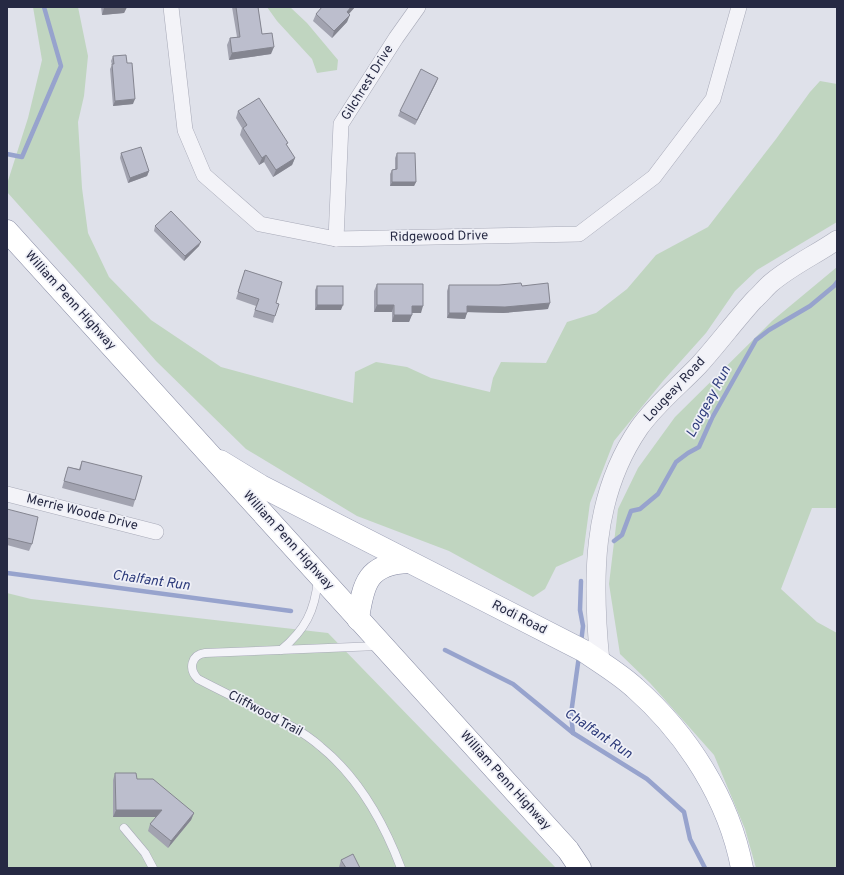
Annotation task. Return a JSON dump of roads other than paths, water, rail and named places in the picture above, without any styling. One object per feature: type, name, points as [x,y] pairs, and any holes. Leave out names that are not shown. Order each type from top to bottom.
[{"type":"main road","name":"William Penn Highway","points":[[7,231],[383,646],[574,862],[590,868]]},
{"type":"main road","name":"Rodi Road","points":[[211,456],[261,486],[587,653],[620,675],[649,700],[692,753],[715,791],[725,812],[742,868]]},
{"type":"main road","points":[[358,619],[364,590],[367,581],[372,574],[387,564],[408,562]]},
{"type":"street","name":"Ridgewood Drive","points":[[171,7],[185,130],[204,175],[260,224],[336,239],[579,234],[654,177],[714,99],[739,7]]},
{"type":"street","name":"Gilchrest Drive","points":[[336,239],[341,124],[396,38],[418,7]]},
{"type":"street","name":"Lougeay Road","points":[[587,653],[595,592],[599,532],[613,478],[629,444],[648,416],[691,374],[770,283],[837,240]]},
{"type":"street","name":"Merrie Woode Drive","points":[[7,494],[156,532]]},
{"type":"lane","points":[[280,650],[295,638],[306,624],[314,602],[319,575]]},
{"type":"lane","name":"Cliffwood Trail","points":[[383,646],[200,654],[194,659],[191,668],[194,675],[198,679],[293,727],[321,746],[350,775],[370,803],[390,840],[401,868]]},
{"type":"lane","points":[[124,828],[145,853],[153,868]]},
{"type":"waterway","name":"Chalfant Run","points":[[7,154],[22,157],[61,66],[44,7]]},
{"type":"waterway","name":"Lougeay Run","points":[[614,541],[622,535],[631,511],[640,509],[658,494],[676,462],[699,447],[712,418],[756,340],[769,330],[810,306],[837,282]]},
{"type":"waterway","name":"Chalfant Run","points":[[7,573],[291,611]]},
{"type":"waterway","name":"Lougeay Run","points":[[581,581],[580,610],[583,626],[581,643]]},
{"type":"waterway","name":"Chalfant Run","points":[[445,650],[513,684],[573,733],[647,779],[684,812],[690,839],[705,868]]},
{"type":"waterway","name":"Lougeay Run","points":[[573,733],[571,714],[579,656]]}]
